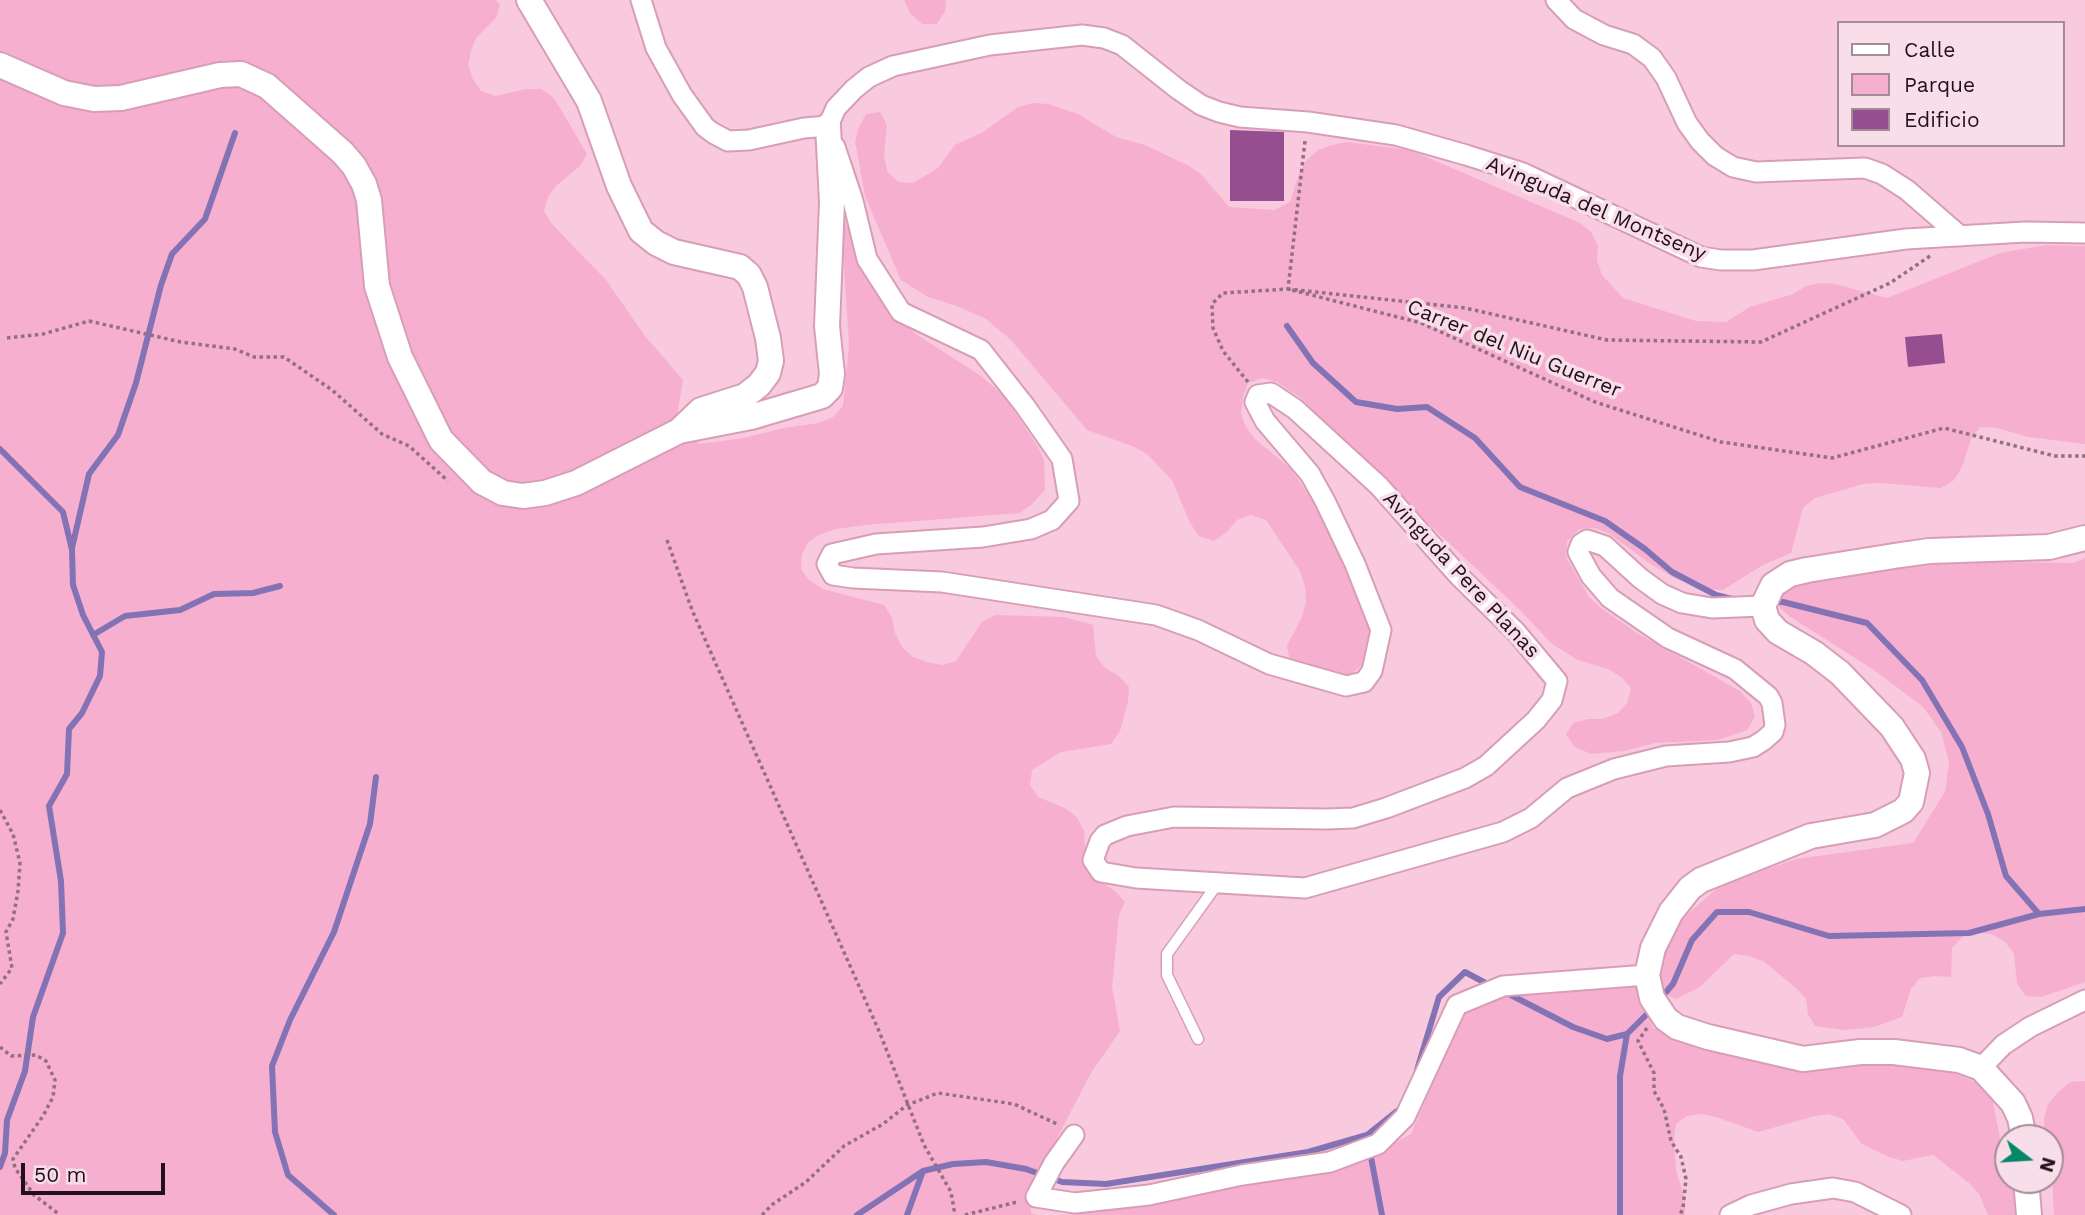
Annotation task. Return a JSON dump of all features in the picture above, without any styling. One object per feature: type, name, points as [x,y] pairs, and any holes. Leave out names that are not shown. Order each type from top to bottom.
[{"type":"street","points":[[529,0],[589,101],[618,186],[641,231],[674,252],[740,267],[749,275],[755,287],[768,338],[771,360],[768,373],[759,385],[745,396],[701,410],[679,431]]},
{"type":"street","points":[[641,0],[656,48],[682,95],[705,127],[713,133],[728,141],[749,140],[804,128],[828,126]]},
{"type":"street","points":[[1556,0],[1574,19],[1604,36],[1633,44],[1652,58],[1687,123],[1700,141],[1715,156],[1733,167],[1756,172],[1865,168],[1882,174],[1907,190],[1960,236]]},
{"type":"street","name":"Avinguda del Montseny","points":[[828,126],[836,108],[853,89],[869,77],[893,66],[990,45],[1082,35],[1104,37],[1122,45],[1190,98],[1219,112],[1240,117],[1308,122],[1396,135],[1523,173],[1701,257],[1754,260],[1906,239],[2067,231],[2085,233]]},
{"type":"street","points":[[0,65],[64,93],[94,99],[121,99],[220,75],[241,74],[267,86],[343,153],[359,175],[369,200],[377,286],[400,358],[441,440],[482,482],[503,493],[523,496],[545,493],[576,483],[679,431],[762,413],[822,396],[830,388],[832,374],[827,326],[827,291],[832,202],[828,126]]},
{"type":"street","points":[[828,126],[853,201],[867,259],[901,312],[981,350],[1062,459],[1069,501],[1052,520],[1031,529],[983,537],[876,544],[832,554],[827,564],[833,575],[942,582],[1156,615],[1198,629],[1269,664],[1346,686],[1364,682],[1372,671],[1381,631],[1336,522],[1310,474],[1265,421],[1255,402],[1258,395]]},
{"type":"street","name":"Avinguda Pere Planas","points":[[1258,395],[1271,393],[1295,409],[1379,486],[1441,557],[1516,632],[1557,681],[1552,700],[1536,720],[1486,766],[1465,778],[1353,818],[1174,817],[1127,826],[1105,835],[1095,849],[1093,860],[1101,872],[1111,876],[1305,888],[1503,832],[1531,818],[1567,789],[1614,769],[1665,757],[1728,752],[1753,747],[1773,732],[1775,725],[1772,703],[1768,696],[1735,669],[1668,638],[1610,598],[1591,576],[1578,552],[1581,544],[1587,540],[1605,546],[1640,578],[1662,594],[1682,603],[1712,608],[1763,606]]},
{"type":"street","points":[[2022,1124],[2013,1103],[1981,1068],[1959,1060],[1894,1052],[1860,1052],[1803,1059],[1677,1027],[1660,1013],[1652,998],[1647,975],[1658,935],[1671,912],[1690,888],[1701,880],[1811,836],[1859,829],[1891,819],[1911,802],[1916,788],[1917,774],[1913,759],[1892,727],[1840,673],[1772,626],[1764,614],[1763,606],[1768,593],[1780,579],[1807,570],[1929,551],[2049,547],[2085,538]]},
{"type":"street","points":[[1074,1136],[1054,1163],[1036,1197],[1074,1203],[1149,1195],[1242,1175],[1330,1162],[1378,1144],[1405,1117],[1457,1005],[1503,985],[1647,975]]},
{"type":"street","points":[[1981,1068],[2003,1045],[2030,1027],[2085,1000]]},
{"type":"street","points":[[1730,1215],[1751,1205],[1791,1194],[1833,1188],[1855,1192],[1901,1215]]},
{"type":"street","points":[[2027,1194],[2029,1215]]},
{"type":"lane","points":[[1198,1039],[1167,975],[1167,954],[1219,883]]},
{"type":"path","points":[[1258,395],[1223,351],[1213,328],[1212,304],[1223,293],[1288,289],[1308,122]]},
{"type":"path","name":"Carrer del Niu Guerrer","points":[[1288,289],[1465,308],[1607,340],[1761,342],[1890,283],[1960,236]]},
{"type":"path","name":"Carrer del Niu Guerrer","points":[[1288,289],[1421,323],[1595,402],[1721,442],[1832,458],[1944,428],[2055,456],[2085,456]]},
{"type":"path","points":[[7,338],[43,334],[89,321],[181,342],[235,349],[254,357],[284,358],[332,390],[382,434],[410,446],[457,489]]},
{"type":"path","points":[[667,540],[692,610],[879,1031],[907,1105],[924,1144],[951,1192],[955,1215]]},
{"type":"path","points":[[0,810],[13,834],[20,863],[13,919],[6,932],[12,968],[0,984]]},
{"type":"path","points":[[1660,1013],[1638,1041],[1654,1073],[1654,1091],[1664,1109],[1671,1142],[1681,1157],[1686,1179],[1680,1215]]},
{"type":"path","points":[[0,1047],[11,1056],[36,1055],[46,1061],[55,1080],[53,1097],[43,1116],[13,1159],[15,1168],[34,1195],[60,1215]]},
{"type":"path","points":[[762,1215],[773,1204],[806,1182],[844,1146],[883,1124],[907,1105],[938,1093],[1014,1104],[1045,1118],[1074,1136]]},
{"type":"path","points":[[965,1215],[1036,1197]]},
{"type":"green space","points":[[0,0],[496,0],[500,5],[496,18],[476,38],[471,51],[468,65],[473,79],[481,91],[496,96],[526,89],[541,89],[553,97],[560,108],[587,154],[580,166],[556,186],[548,197],[544,211],[551,223],[606,280],[645,336],[683,380],[677,416],[699,444],[819,423],[833,417],[843,406],[849,345],[843,252],[845,222],[852,236],[858,265],[894,316],[916,334],[981,376],[1004,396],[1044,460],[1045,490],[1032,504],[1020,513],[836,529],[808,542],[802,554],[801,569],[809,580],[823,589],[884,605],[892,618],[902,647],[913,657],[942,665],[956,661],[982,622],[995,615],[1064,617],[1093,625],[1096,656],[1105,668],[1119,676],[1129,687],[1120,731],[1111,744],[1061,752],[1032,770],[1030,785],[1038,797],[1065,808],[1077,817],[1084,831],[1090,875],[1115,891],[1125,902],[1119,915],[1112,987],[1120,1031],[1091,1073],[1031,1188],[1031,1214],[1037,1215],[0,1215]]},
{"type":"green space","points":[[904,0],[946,0],[945,11],[937,24],[922,24],[910,13]]},
{"type":"green space","points":[[1033,103],[1048,104],[1078,114],[1116,137],[1145,145],[1189,166],[1201,174],[1229,207],[1274,210],[1290,202],[1306,161],[1318,150],[1332,145],[1347,142],[1410,150],[1580,223],[1591,232],[1598,246],[1597,260],[1602,275],[1623,298],[1696,321],[1726,322],[1750,307],[1820,283],[1835,284],[1887,298],[2000,253],[2046,245],[2085,246],[2085,444],[2028,437],[1997,428],[1980,427],[1971,439],[1962,467],[1954,480],[1941,488],[1863,484],[1815,498],[1803,508],[1791,553],[1763,565],[1723,590],[1707,589],[1676,579],[1610,534],[1595,528],[1579,529],[1567,542],[1566,557],[1589,597],[1637,633],[1740,691],[1751,703],[1755,717],[1747,730],[1718,740],[1655,743],[1624,751],[1591,754],[1575,747],[1566,735],[1573,723],[1603,719],[1618,713],[1627,703],[1631,688],[1621,677],[1608,669],[1578,660],[1552,644],[1301,398],[1277,382],[1263,378],[1248,383],[1243,397],[1241,414],[1246,427],[1255,439],[1290,468],[1325,519],[1352,578],[1372,634],[1362,665],[1351,674],[1335,677],[1290,662],[1287,646],[1302,617],[1306,602],[1305,587],[1300,571],[1266,520],[1251,515],[1237,520],[1227,532],[1214,541],[1199,536],[1190,523],[1172,480],[1147,454],[1087,430],[1011,340],[986,319],[928,297],[901,280],[865,196],[855,141],[866,114],[880,112],[887,125],[884,155],[887,171],[898,182],[913,183],[938,168],[955,145],[983,132],[1018,107]]},
{"type":"green space","points":[[2085,558],[2085,982],[2041,997],[2026,996],[2017,984],[2014,953],[2004,941],[1991,934],[1976,933],[1962,937],[1952,948],[1951,977],[1920,978],[1911,989],[1902,1017],[1874,1027],[1844,1030],[1815,1026],[1808,1014],[1806,999],[1796,988],[1763,961],[1749,956],[1734,954],[1700,987],[1676,999],[1660,992],[1657,966],[1675,925],[1721,885],[1796,859],[1913,843],[1945,792],[1949,762],[1941,732],[1923,707],[1874,670],[1789,616],[1778,606],[1777,591],[1786,580],[1927,561],[2073,563]]},
{"type":"green space","points":[[1632,981],[1649,1013],[1653,1028],[1724,1050],[1817,1069],[1882,1063],[1939,1067],[1982,1085],[1992,1097],[1997,1124],[1994,1124],[1994,1194],[2014,1194],[2021,1215],[1988,1215],[1979,1194],[1969,1183],[1933,1155],[1903,1161],[1889,1157],[1862,1144],[1843,1119],[1829,1114],[1758,1132],[1702,1114],[1687,1116],[1676,1124],[1676,1170],[1685,1200],[1685,1215],[1066,1215],[1197,1192],[1380,1151],[1411,1134],[1464,1011],[1502,992]]},
{"type":"green space","points":[[2085,1081],[2085,1215],[2054,1215],[2053,1194],[2064,1194],[2064,1124],[2044,1124],[2044,1119],[2048,1104],[2070,1082]]},
{"type":"building","points":[[1230,130],[1284,132],[1284,201],[1230,201]]},
{"type":"building","points":[[1942,334],[1945,363],[1908,367],[1905,337]]},
{"type":"waterway","points":[[72,548],[89,474],[118,435],[136,383],[161,285],[172,254],[205,219],[235,133]]},
{"type":"waterway","points":[[1287,326],[1313,363],[1356,402],[1397,409],[1427,407],[1475,438],[1520,487],[1605,521],[1672,572],[1716,595],[1732,599]]},
{"type":"waterway","points":[[0,449],[63,512],[72,550],[73,585],[83,615],[102,652],[100,676],[82,713],[69,729],[67,774],[49,806],[61,881],[63,933],[33,1017],[25,1071],[7,1120],[5,1153],[0,1167]]},
{"type":"waterway","points":[[93,635],[125,616],[180,610],[214,594],[253,593],[280,586]]},
{"type":"waterway","points":[[1774,602],[1867,623],[1922,680],[1962,747],[1988,814],[2006,876],[2039,914]]},
{"type":"waterway","points":[[334,1215],[288,1175],[275,1132],[272,1066],[290,1020],[334,932],[370,824],[376,777]]},
{"type":"waterway","points":[[1659,1000],[1673,984],[1692,940],[1717,912],[1749,912],[1829,936],[1969,933],[2039,914],[2085,909]]},
{"type":"waterway","points":[[1417,1070],[1439,997],[1465,972],[1493,987]]},
{"type":"waterway","points":[[1503,991],[1573,1027],[1607,1039],[1627,1034],[1652,1009]]},
{"type":"waterway","points":[[1620,1215],[1620,1076],[1627,1034]]},
{"type":"waterway","points":[[857,1215],[923,1171],[953,1164],[986,1162],[1026,1169],[1062,1182],[1106,1184],[1308,1152],[1367,1135],[1397,1111]]},
{"type":"waterway","points":[[1370,1152],[1382,1215]]},
{"type":"waterway","points":[[907,1215],[923,1171]]}]
